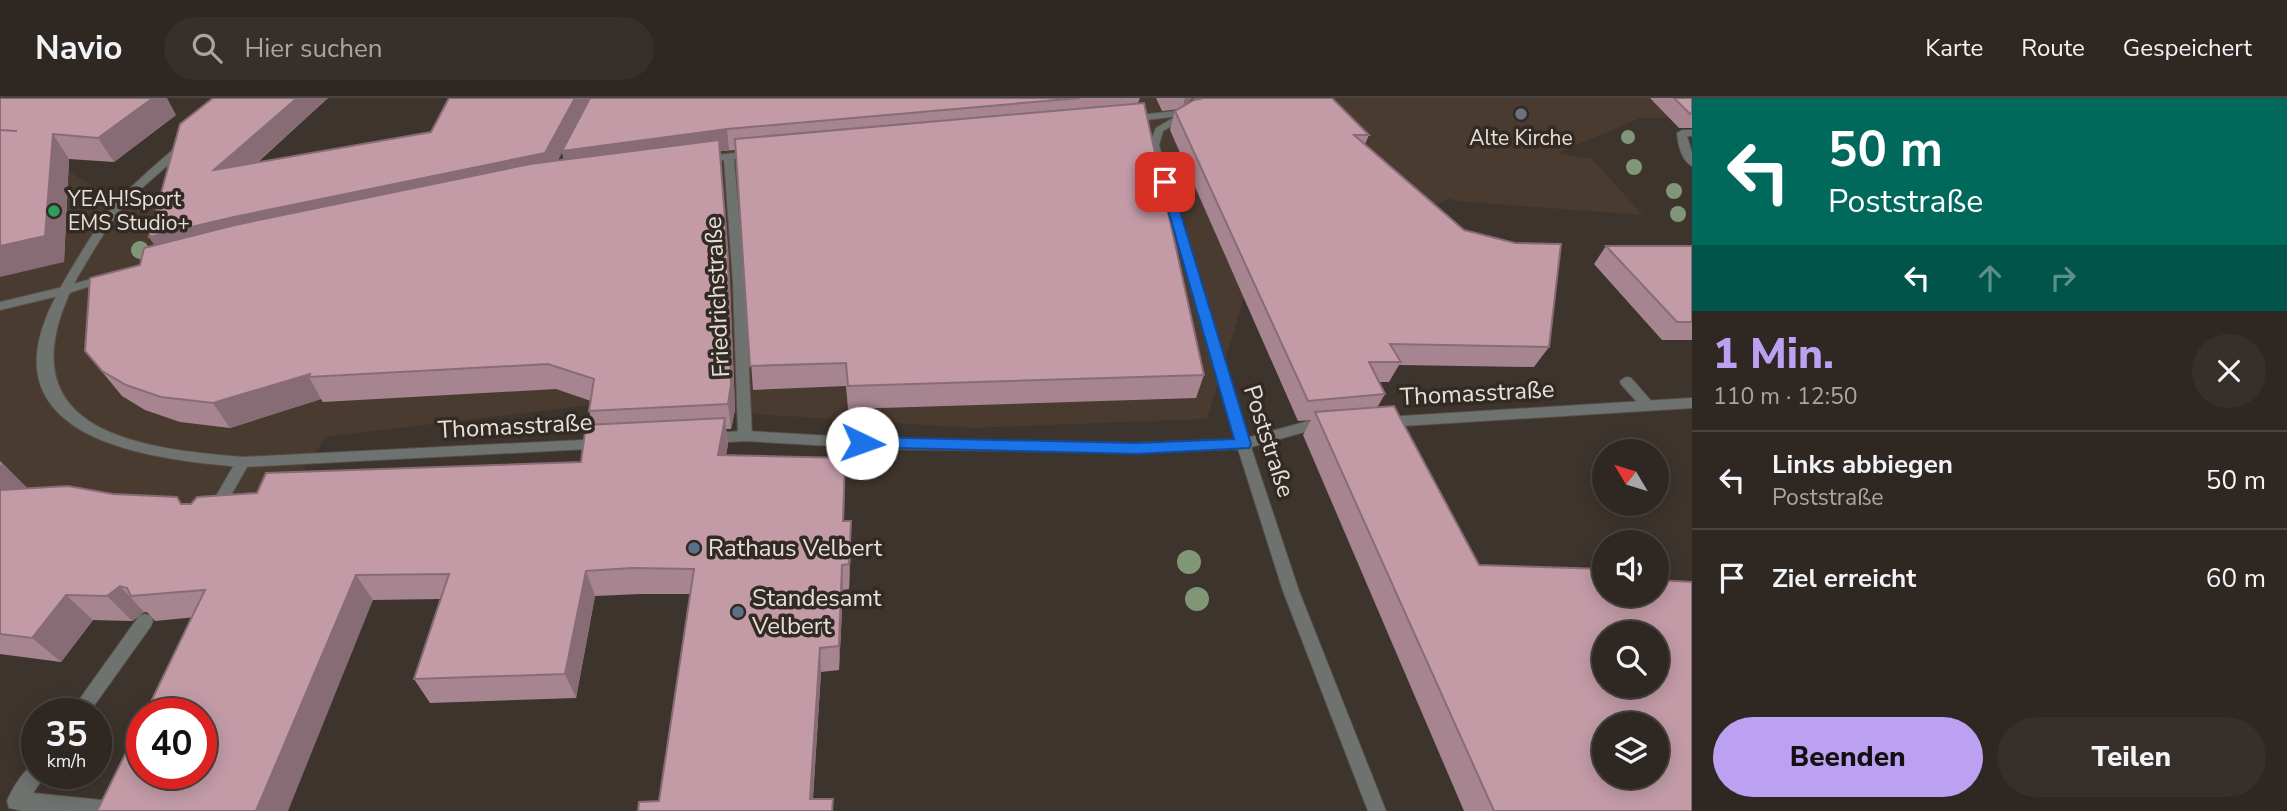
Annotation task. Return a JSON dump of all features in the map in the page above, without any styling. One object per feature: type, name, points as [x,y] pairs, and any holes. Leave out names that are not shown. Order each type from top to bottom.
[{"type":"street","name":"Poststraße","points":[[1199,98],[1186,114],[1159,130],[1154,145],[1243,444],[1291,591],[1377,811]]},
{"type":"street","points":[[1118,120],[1186,114],[1207,109]]},
{"type":"street","points":[[1692,133],[1682,133],[1683,145],[1692,163]]},
{"type":"street","name":"Thomasstraße","points":[[197,134],[128,195],[63,291],[47,326],[43,345],[45,382],[56,404],[101,434],[131,445],[194,459],[243,462],[612,444]]},
{"type":"street","points":[[693,161],[769,152]]},
{"type":"street","name":"Friedrichstraße","points":[[729,156],[739,283],[745,436]]},
{"type":"street","points":[[0,306],[118,275]]},
{"type":"street","points":[[1626,381],[1648,406]]},
{"type":"street","name":"Thomasstraße","points":[[1376,422],[1692,403]]},
{"type":"street","points":[[692,439],[745,436],[940,446],[1136,448],[1243,444],[1308,426],[1335,425]]},
{"type":"street","points":[[207,523],[243,462]]},
{"type":"street","points":[[90,698],[145,621]]},
{"type":"street","points":[[25,789],[16,801],[120,811]]},
{"type":"shaded area","points":[[785,98],[1692,98],[1682,118],[1640,118],[1558,153],[1592,159],[1643,215],[1455,201],[1451,198],[1293,264],[1244,298],[1207,419],[973,428],[600,404],[326,437],[283,499],[227,615],[102,621],[103,607],[0,593],[0,184],[66,170],[133,210]]},
{"type":"building","points":[[0,98],[153,98],[98,138],[53,134],[45,236],[0,246]]},
{"type":"building","points":[[213,98],[297,98],[214,170],[431,132],[449,98],[575,98],[545,153],[149,237],[180,124]]},
{"type":"building","points":[[590,98],[1080,98],[727,129],[562,151]]},
{"type":"building","points":[[1332,98],[1369,135],[1354,135],[1464,230],[1515,243],[1561,244],[1549,347],[1390,344],[1401,362],[1369,362],[1385,394],[1308,401],[1175,111],[1194,100]]},
{"type":"building","points":[[1674,98],[1692,98],[1692,113],[1690,114]]},
{"type":"building","points":[[1144,103],[1204,375],[848,386],[846,363],[750,366],[735,139]]},
{"type":"building","points":[[719,140],[728,259],[731,385],[728,404],[589,411],[594,379],[548,364],[309,377],[310,374],[213,403],[161,397],[126,385],[102,371],[85,351],[90,278],[140,265],[144,248],[235,225],[530,164]]},
{"type":"building","points":[[1606,246],[1692,246],[1692,322],[1677,322]]},
{"type":"building","points":[[1394,406],[1479,565],[1592,569],[1592,607],[1669,607],[1669,581],[1692,582],[1692,811],[1494,811],[1315,412]]},
{"type":"building","points":[[725,418],[718,455],[845,458],[843,521],[851,521],[849,564],[842,565],[839,646],[820,648],[810,799],[833,799],[832,811],[638,811],[639,802],[659,801],[694,569],[632,568],[586,571],[565,674],[414,679],[449,574],[356,575],[256,811],[97,811],[108,789],[112,789],[112,781],[126,752],[126,789],[217,789],[217,698],[153,698],[205,590],[131,596],[127,588],[120,586],[107,596],[66,595],[32,638],[0,634],[0,490],[68,486],[113,494],[177,497],[181,504],[191,504],[197,497],[257,493],[266,473],[581,462],[586,425]]},
{"type":"place","name":"Alte Kirche","points":[[1521,114]]},
{"type":"place","name":"YEAH!Sport EMS Studio+","points":[[54,211]]},
{"type":"place","name":"Rathaus Velbert","points":[[694,548]]},
{"type":"place","name":"Standesamt Velbert","points":[[738,612]]},
{"type":"route","points":[[862,443],[1136,448],[1243,444],[1165,182]]}]
